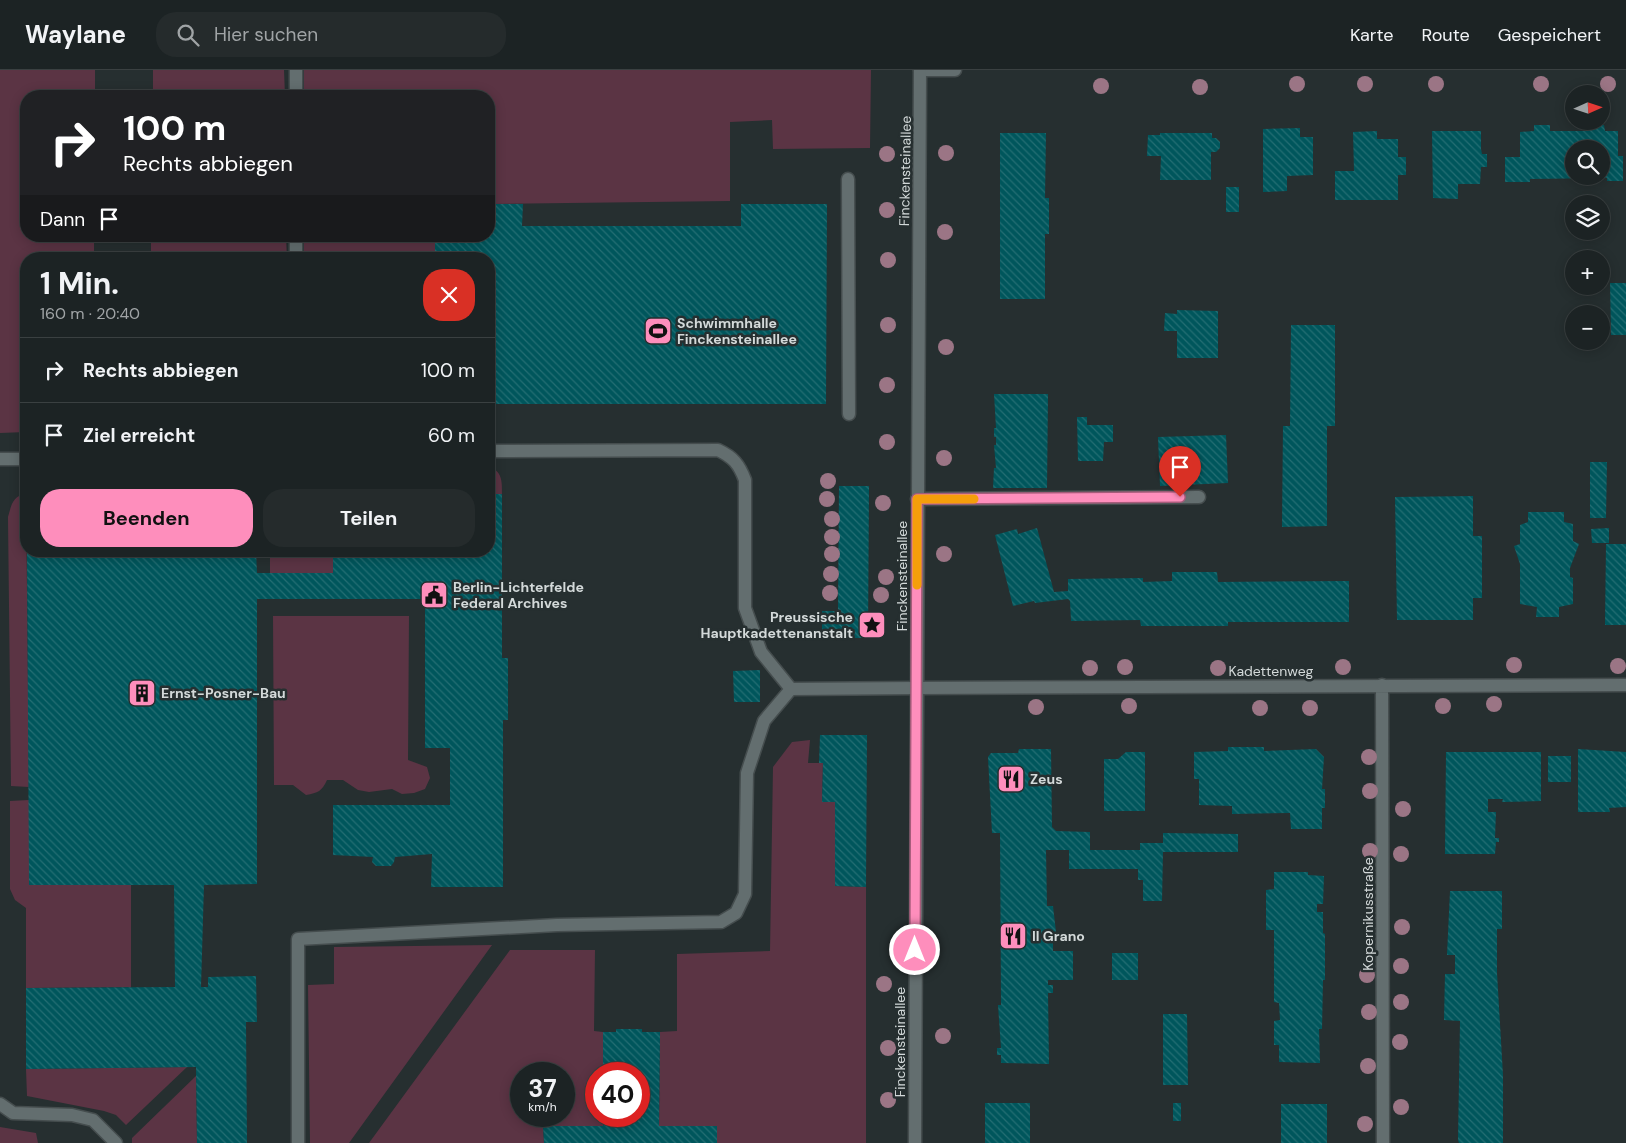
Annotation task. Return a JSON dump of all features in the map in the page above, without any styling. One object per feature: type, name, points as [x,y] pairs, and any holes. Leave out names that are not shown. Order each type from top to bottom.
[{"type":"street","points":[[296,70],[296,90]]},
{"type":"street","points":[[920,70],[955,70]]},
{"type":"street","name":"Finckensteinallee","points":[[915,1143],[920,70]]},
{"type":"street","points":[[848,178],[849,414]]},
{"type":"street","points":[[298,1143],[298,939],[558,924],[721,922],[736,913],[745,894],[747,773],[764,722],[791,688],[761,652],[745,608],[745,480],[740,466],[730,456],[718,450],[495,451]]},
{"type":"street","points":[[0,459],[20,459]]},
{"type":"street","points":[[917,499],[1199,497]]},
{"type":"street","name":"Kopernikusstraße","points":[[1382,685],[1383,1143]]},
{"type":"street","name":"Kadettenweg","points":[[791,688],[1626,685]]},
{"type":"street","points":[[0,1104],[13,1113],[72,1115],[92,1120],[116,1143]]},
{"type":"shaded area","points":[[0,70],[95,70],[95,90],[20,90],[20,242],[94,242],[94,252],[20,252],[20,432],[0,433]]},
{"type":"shaded area","points":[[153,70],[284,70],[285,90],[153,90]]},
{"type":"shaded area","points":[[304,70],[871,70],[870,148],[773,149],[772,120],[730,122],[730,201],[495,204],[495,90],[304,90]]},
{"type":"shaded area","points":[[151,242],[286,242],[287,252],[151,252]]},
{"type":"shaded area","points":[[304,242],[435,242],[435,252],[304,252]]},
{"type":"shaded area","points":[[495,470],[500,477],[502,494],[495,494]]},
{"type":"shaded area","points":[[20,496],[20,557],[27,557],[29,787],[11,786],[8,517],[12,505]]},
{"type":"shaded area","points":[[270,557],[333,557],[333,573],[270,573]]},
{"type":"shaded area","points":[[273,616],[409,616],[408,760],[427,767],[430,778],[425,789],[414,793],[402,794],[392,789],[369,792],[358,790],[343,780],[327,780],[319,791],[306,795],[293,785],[274,785]]},
{"type":"shaded area","points":[[810,740],[808,763],[823,763],[822,801],[835,802],[835,886],[866,887],[866,1143],[717,1143],[717,1126],[659,1126],[660,1032],[677,1031],[677,954],[770,951],[773,767],[792,742]]},
{"type":"shaded area","points":[[29,800],[29,885],[131,885],[131,987],[26,988],[26,908],[15,900],[10,889],[10,801]]},
{"type":"shaded area","points":[[492,945],[349,1143],[310,1143],[308,985],[334,984],[334,947]]},
{"type":"shaded area","points":[[510,950],[595,950],[594,1031],[603,1032],[603,1062],[585,1062],[585,1126],[575,1126],[575,1062],[510,1062],[510,1127],[543,1127],[544,1143],[369,1143]]},
{"type":"shaded area","points":[[187,1067],[126,1125],[116,1115],[104,1111],[27,1096],[26,1069]]},
{"type":"shaded area","points":[[196,1076],[197,1143],[132,1143],[132,1138]]},
{"type":"shaded area","points":[[0,1127],[36,1133],[38,1143],[0,1143]]},
{"type":"building","points":[[1534,125],[1550,125],[1550,131],[1618,131],[1618,156],[1623,156],[1623,181],[1610,181],[1610,140],[1565,140],[1565,179],[1530,179],[1530,182],[1505,182],[1505,157],[1520,157],[1520,132],[1534,131]]},
{"type":"building","points":[[1300,128],[1300,137],[1313,137],[1313,175],[1287,176],[1287,191],[1263,192],[1263,129]]},
{"type":"building","points":[[1377,131],[1377,139],[1398,139],[1398,157],[1406,157],[1406,175],[1398,175],[1398,200],[1335,200],[1335,171],[1354,171],[1353,132]]},
{"type":"building","points":[[1432,131],[1481,131],[1481,149],[1482,154],[1487,154],[1487,167],[1481,167],[1480,184],[1458,184],[1458,199],[1433,198]]},
{"type":"building","points":[[1000,133],[1046,133],[1045,198],[1049,198],[1049,234],[1045,234],[1045,299],[1000,299]]},
{"type":"building","points":[[1160,133],[1212,133],[1212,138],[1216,138],[1220,142],[1220,148],[1216,152],[1211,152],[1211,180],[1160,180],[1161,156],[1147,156],[1148,135],[1160,135]]},
{"type":"building","points":[[1226,187],[1239,187],[1239,212],[1226,212]]},
{"type":"building","name":"Schwimmhalle Finckensteinallee","points":[[495,204],[523,204],[522,226],[741,226],[741,204],[827,204],[826,404],[495,404],[495,252],[435,252],[435,242],[495,242]]},
{"type":"building","points":[[1610,283],[1626,283],[1626,335],[1611,335]]},
{"type":"building","points":[[1177,310],[1218,311],[1218,358],[1177,358],[1177,331],[1164,331],[1165,313],[1177,314]]},
{"type":"building","points":[[1291,325],[1335,325],[1335,426],[1327,426],[1327,526],[1282,527],[1283,426],[1290,426]]},
{"type":"building","points":[[994,394],[1048,394],[1047,488],[993,488],[994,468],[996,468]]},
{"type":"building","points":[[1077,417],[1087,417],[1087,425],[1113,425],[1113,442],[1104,442],[1103,461],[1078,461]]},
{"type":"building","points":[[1226,435],[1228,483],[1160,486],[1158,437]]},
{"type":"building","points":[[1590,462],[1607,462],[1606,518],[1590,518]]},
{"type":"building","points":[[839,486],[869,486],[868,638],[822,638],[822,611],[838,611]]},
{"type":"building","points":[[495,494],[502,494],[502,658],[508,658],[508,720],[503,720],[503,887],[431,887],[432,854],[395,857],[391,866],[376,866],[372,862],[373,857],[333,855],[333,805],[450,805],[450,748],[425,748],[425,599],[257,599],[257,884],[204,885],[201,987],[208,987],[208,977],[256,976],[257,1022],[246,1022],[247,1143],[197,1143],[196,1067],[26,1069],[26,988],[175,987],[174,885],[29,885],[27,557],[256,557],[257,573],[333,573],[333,557],[495,557]]},
{"type":"building","points":[[1473,496],[1473,536],[1482,536],[1482,598],[1473,598],[1473,620],[1397,620],[1395,497]]},
{"type":"building","points":[[1528,512],[1564,512],[1564,522],[1573,524],[1573,541],[1579,544],[1570,568],[1570,577],[1573,578],[1573,604],[1559,607],[1559,617],[1536,617],[1537,607],[1520,604],[1520,564],[1514,546],[1520,544],[1520,525],[1528,522]]},
{"type":"building","points":[[1037,528],[1054,592],[1068,591],[1068,579],[1143,578],[1143,582],[1172,581],[1172,572],[1217,572],[1218,582],[1349,581],[1349,622],[1228,622],[1228,626],[1141,626],[1140,620],[1071,621],[1070,601],[1068,599],[1035,603],[1034,601],[1013,606],[995,535],[1017,529],[1018,534]]},
{"type":"building","points":[[1609,528],[1609,543],[1592,543],[1591,529]]},
{"type":"building","points":[[1606,544],[1626,544],[1626,625],[1605,625]]},
{"type":"building","points":[[760,670],[760,702],[734,702],[733,671]]},
{"type":"building","points":[[820,735],[867,735],[866,887],[835,886],[835,802],[822,802],[823,763],[819,763]]},
{"type":"building","points":[[1228,747],[1264,747],[1264,751],[1316,749],[1324,757],[1322,789],[1325,789],[1325,808],[1322,808],[1322,829],[1291,829],[1290,813],[1232,814],[1232,806],[1199,805],[1199,779],[1194,779],[1194,752],[1228,751]]},
{"type":"building","points":[[1019,749],[1051,749],[1052,827],[1056,831],[1090,832],[1090,850],[1140,850],[1140,843],[1163,843],[1163,833],[1238,834],[1238,852],[1163,852],[1162,901],[1143,901],[1143,880],[1138,880],[1138,869],[1069,869],[1069,850],[1046,850],[1047,906],[1053,906],[1056,932],[1061,932],[1061,938],[1053,938],[1053,951],[1073,951],[1073,980],[1048,980],[1048,985],[1053,985],[1053,993],[1048,993],[1049,1064],[1001,1063],[1001,1055],[997,1055],[997,1048],[1001,1048],[998,1005],[1001,1005],[1000,833],[992,833],[988,757],[991,753],[1018,753]]},
{"type":"building","points":[[1578,749],[1626,752],[1626,807],[1609,808],[1610,812],[1578,812]]},
{"type":"building","points":[[1126,752],[1145,752],[1145,811],[1104,811],[1104,759],[1118,759]]},
{"type":"building","points":[[1446,752],[1541,752],[1541,801],[1502,802],[1503,799],[1488,799],[1488,812],[1496,812],[1495,838],[1499,838],[1499,842],[1496,842],[1495,854],[1445,854]]},
{"type":"building","points":[[1548,756],[1571,756],[1571,782],[1548,782]]},
{"type":"building","points":[[1274,872],[1308,872],[1308,875],[1324,876],[1323,904],[1317,904],[1317,912],[1323,912],[1323,933],[1325,934],[1322,1029],[1319,1029],[1320,1063],[1279,1062],[1279,1045],[1274,1045],[1274,1021],[1280,1020],[1279,1003],[1274,1002],[1274,930],[1266,930],[1266,890],[1274,889]]},
{"type":"building","points":[[1450,891],[1502,891],[1502,929],[1497,929],[1497,973],[1503,1075],[1503,1143],[1459,1143],[1458,1140],[1460,1021],[1444,1020],[1445,974],[1455,974],[1455,955],[1447,955]]},
{"type":"building","points":[[1112,953],[1138,953],[1138,980],[1112,980]]},
{"type":"building","points":[[1163,1014],[1187,1014],[1188,1085],[1163,1085]]},
{"type":"building","points":[[616,1029],[642,1029],[642,1032],[660,1032],[659,1126],[717,1126],[717,1143],[544,1143],[543,1127],[650,1127],[650,1062],[603,1062],[603,1032],[616,1032]]},
{"type":"building","points":[[985,1103],[1030,1103],[1030,1143],[985,1143]]},
{"type":"building","points":[[1173,1103],[1181,1103],[1181,1121],[1173,1121]]},
{"type":"building","points":[[1281,1104],[1327,1104],[1327,1143],[1281,1143]]},
{"type":"slow traffic","points":[[917,585],[917,499],[974,499]]},
{"type":"place","name":"Schwimmhalle Finckensteinallee","points":[[658,331]]},
{"type":"place","name":"Berlin-Lichterfelde Federal Archives","points":[[434,595]]},
{"type":"place","name":"Preussische Hauptkadettenanstalt","points":[[872,625]]},
{"type":"place","name":"Ernst-Posner-Bau","points":[[142,693]]},
{"type":"place","name":"Zeus","points":[[1011,779]]},
{"type":"place","name":"Il Grano","points":[[1013,936]]},
{"type":"route","points":[[915,950],[917,499],[1180,497]]}]
